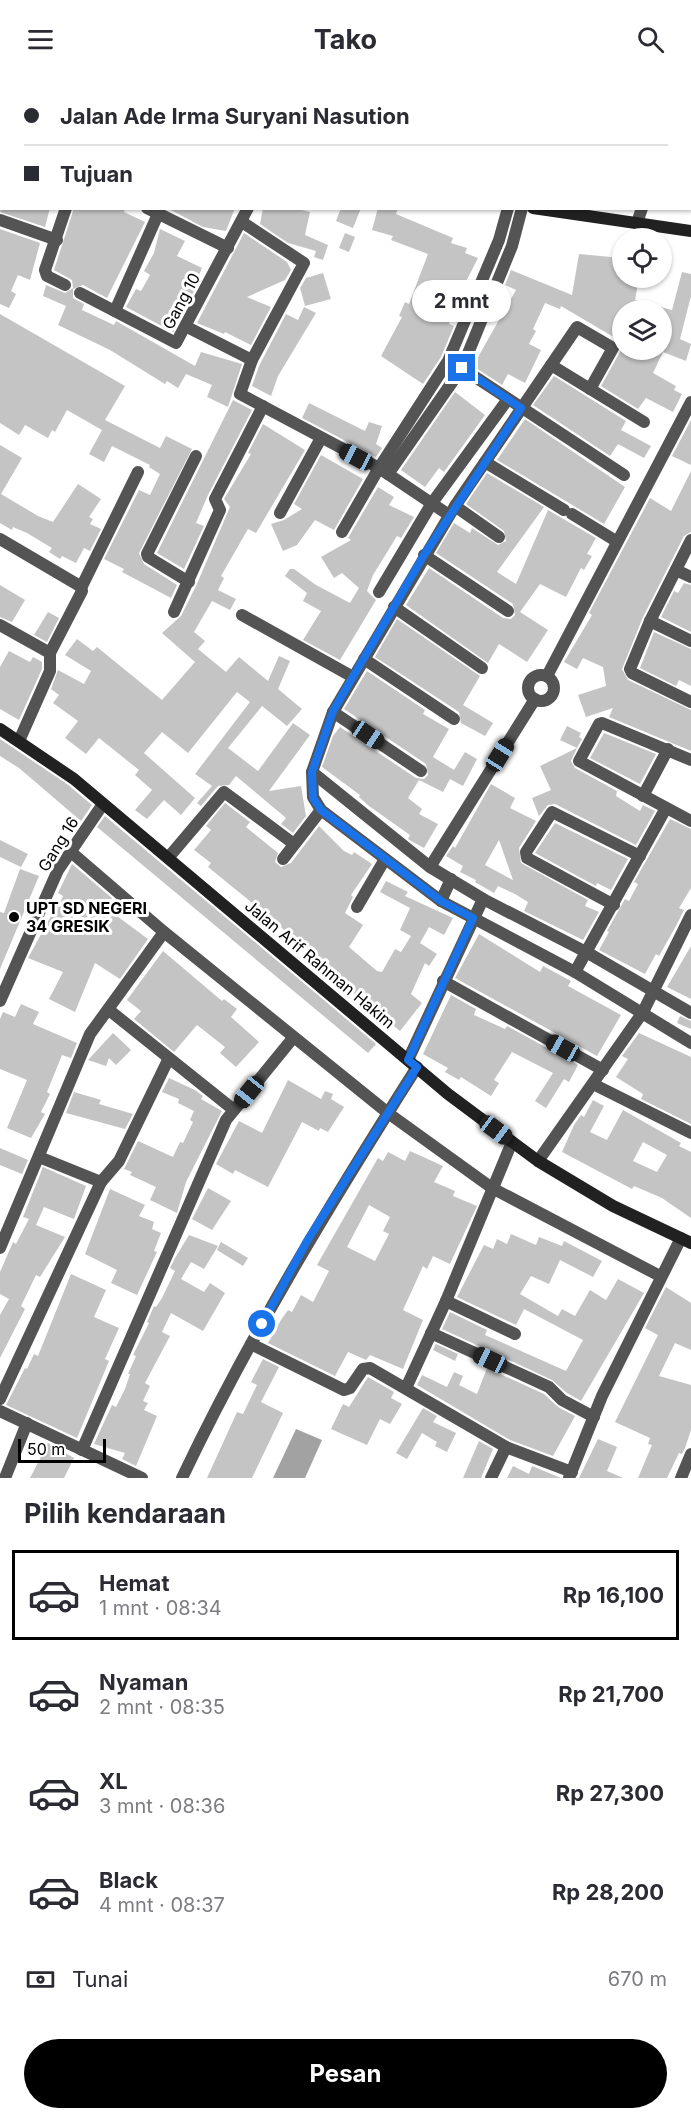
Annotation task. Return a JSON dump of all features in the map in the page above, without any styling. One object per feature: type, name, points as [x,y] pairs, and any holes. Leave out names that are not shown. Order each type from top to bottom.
[{"type":"main road","points":[[547,210],[691,231]]},
{"type":"main road","name":"Jalan Arif Rahman Hakim","points":[[0,729],[74,779],[412,1064],[512,1142],[538,1161],[613,1206],[686,1240]]},
{"type":"street","points":[[65,210],[45,272],[65,285]]},
{"type":"street","name":"Gang 10","points":[[80,293],[174,344],[178,343],[247,210]]},
{"type":"street","points":[[342,532],[383,471],[448,361],[499,240],[507,210]]},
{"type":"street","points":[[383,471],[462,368],[512,246],[521,210]]},
{"type":"street","points":[[637,223],[641,210]]},
{"type":"street","points":[[115,312],[152,211],[228,248]]},
{"type":"street","points":[[0,220],[57,240]]},
{"type":"street","points":[[242,222],[304,263],[252,360],[239,392],[383,471],[432,503],[452,511],[499,537]]},
{"type":"street","points":[[187,327],[252,360]]},
{"type":"street","points":[[590,389],[613,348],[579,327],[574,328],[424,555],[333,711],[312,772],[313,798],[321,810],[441,901],[575,972],[691,1043]]},
{"type":"street","points":[[448,361],[624,475]]},
{"type":"street","points":[[551,365],[644,422]]},
{"type":"street","points":[[379,592],[432,503],[508,399]]},
{"type":"street","points":[[430,867],[535,699],[548,699],[553,692],[553,683],[547,676],[691,402]]},
{"type":"street","points":[[174,612],[220,510],[215,499],[263,406]]},
{"type":"street","points":[[280,513],[321,438]]},
{"type":"street","points":[[189,582],[148,558],[147,554],[196,456]]},
{"type":"street","points":[[485,462],[616,541]]},
{"type":"street","points":[[19,741],[50,671],[50,653],[138,472]]},
{"type":"street","points":[[0,539],[82,589]]},
{"type":"street","points":[[691,540],[650,621],[630,671],[691,702]]},
{"type":"street","points":[[424,555],[508,611]]},
{"type":"street","points":[[676,570],[691,577]]},
{"type":"street","points":[[394,606],[483,668]]},
{"type":"street","points":[[242,615],[353,676]]},
{"type":"street","points":[[650,621],[691,641]]},
{"type":"street","points":[[0,625],[50,653]]},
{"type":"street","points":[[364,659],[454,719]]},
{"type":"street","points":[[333,711],[421,771]]},
{"type":"street","points":[[691,760],[602,723],[599,724],[579,759],[580,763],[691,821]]},
{"type":"street","points":[[643,796],[668,749]]},
{"type":"street","points":[[312,772],[430,867],[483,899],[588,953],[691,1013]]},
{"type":"street","points":[[168,858],[224,792],[294,844]]},
{"type":"street","name":"Gang 16","points":[[0,1001],[58,870],[103,804]]},
{"type":"street","points":[[575,972],[588,953],[666,808]]},
{"type":"street","points":[[283,859],[321,810]]},
{"type":"street","points":[[614,905],[527,858],[526,852],[552,812],[640,856]]},
{"type":"street","points":[[70,852],[293,1038],[388,1113],[492,1188],[660,1275]]},
{"type":"street","points":[[408,874],[418,858]]},
{"type":"street","points":[[357,907],[385,859]]},
{"type":"street","points":[[441,901],[451,879]]},
{"type":"street","points":[[182,1478],[307,1241],[388,1113],[412,1064],[443,981],[483,899]]},
{"type":"street","points":[[538,1161],[643,1012],[652,989],[691,915]]},
{"type":"street","points":[[0,1248],[90,1034],[164,932]]},
{"type":"street","points":[[443,981],[603,1070]]},
{"type":"street","points":[[109,1010],[168,1060],[234,1110]]},
{"type":"street","points":[[82,1450],[226,1120],[293,1038]]},
{"type":"street","points":[[0,1399],[101,1182],[119,1161],[168,1060]]},
{"type":"street","points":[[593,1084],[691,1133]]},
{"type":"street","points":[[406,1388],[446,1301],[512,1142]]},
{"type":"street","points":[[39,1157],[101,1182]]},
{"type":"street","points":[[251,1344],[341,1390],[350,1388],[363,1369],[368,1367],[506,1447],[571,1475],[594,1417],[660,1275],[686,1240]]},
{"type":"street","points":[[446,1301],[515,1334]]},
{"type":"street","points":[[431,1333],[549,1387],[562,1400],[594,1417]]},
{"type":"street","points":[[0,1411],[142,1478]]},
{"type":"street","points":[[5,1478],[27,1423]]},
{"type":"street","points":[[491,1478],[506,1447]]},
{"type":"street","points":[[681,1478],[691,1454]]},
{"type":"shaded area","points":[[296,1429],[322,1440],[305,1478],[273,1478]]},
{"type":"building","points":[[0,210],[49,210],[45,227],[0,212]]},
{"type":"building","points":[[73,210],[124,210],[124,212],[145,222],[107,298],[83,285],[73,289],[73,298],[84,304],[82,310],[114,325],[116,321],[195,366],[201,352],[242,364],[228,407],[207,397],[212,385],[186,374],[178,388],[167,381],[165,384],[110,350],[58,325],[66,306],[43,296],[46,285],[65,293],[73,288],[72,280],[54,270]]},
{"type":"building","points":[[171,210],[234,210],[226,231],[203,227]]},
{"type":"building","points":[[263,210],[310,212],[305,235],[328,245],[323,260],[314,257],[316,251],[288,243],[260,224]]},
{"type":"building","points":[[340,210],[360,210],[353,228],[336,221]]},
{"type":"building","points":[[377,210],[397,210],[396,214],[453,238],[451,243],[467,248],[465,253],[478,258],[459,295],[449,324],[454,326],[441,357],[423,384],[381,356],[402,317],[399,316],[405,302],[409,304],[428,254],[391,240],[393,236],[372,230]]},
{"type":"building","points":[[0,229],[40,243],[30,280],[18,275],[11,291],[16,294],[9,308],[0,304]]},
{"type":"building","points":[[160,229],[185,241],[177,256],[202,268],[197,280],[199,281],[173,332],[126,307],[136,289],[141,291],[150,275],[144,271],[154,253]]},
{"type":"building","points":[[244,233],[287,262],[291,270],[285,280],[247,297],[271,307],[251,345],[225,332],[224,334],[197,323]]},
{"type":"building","points":[[345,233],[355,237],[349,252],[339,248]]},
{"type":"building","points":[[579,254],[612,257],[612,288],[637,288],[635,300],[612,300],[612,336],[561,306],[560,309],[545,303],[529,344],[541,350],[525,383],[508,374],[502,385],[473,366],[516,290],[505,285],[511,270],[572,295]]},
{"type":"building","points":[[682,272],[691,274],[691,296],[680,339],[691,344],[686,361],[672,356],[672,310]]},
{"type":"building","points":[[323,273],[331,299],[305,306],[300,288],[306,278]]},
{"type":"building","points":[[304,307],[316,313],[278,376],[271,396],[252,386],[259,366],[286,314],[298,320]]},
{"type":"building","points":[[0,314],[125,386],[105,420],[160,448],[166,436],[192,449],[139,553],[144,564],[177,585],[171,598],[122,572],[124,569],[104,559],[139,490],[150,495],[160,474],[149,467],[150,465],[112,446],[104,462],[89,454],[102,430],[67,410],[55,432],[52,430],[48,438],[25,425],[19,435],[0,423]]},
{"type":"building","points":[[615,360],[659,360],[653,373],[676,386],[674,390],[682,394],[673,412],[646,398],[638,409],[601,386]]},
{"type":"building","points":[[554,376],[626,421],[621,430],[651,446],[644,458],[618,444],[610,456],[533,405]]},
{"type":"building","points":[[455,392],[485,415],[444,472],[439,468],[425,487],[401,470]]},
{"type":"building","points":[[233,400],[252,410],[196,523],[204,526],[184,569],[157,553]]},
{"type":"building","points":[[309,403],[365,431],[369,422],[382,426],[376,444],[382,448],[376,457],[302,418]]},
{"type":"building","points":[[525,419],[625,487],[604,524],[497,460]]},
{"type":"building","points":[[691,420],[691,465],[672,456]]},
{"type":"building","points":[[263,424],[305,450],[256,533],[248,529],[221,576],[224,578],[218,590],[236,599],[230,610],[212,601],[194,632],[205,641],[198,649],[226,672],[239,657],[268,681],[279,656],[290,661],[278,689],[302,709],[287,726],[262,706],[228,748],[258,771],[293,723],[310,735],[269,791],[301,786],[306,816],[293,833],[281,824],[286,818],[236,776],[229,785],[218,786],[201,806],[197,803],[212,786],[195,774],[250,702],[237,692],[188,753],[162,732],[144,753],[195,798],[181,815],[164,800],[147,819],[135,810],[152,790],[135,775],[139,770],[99,738],[86,754],[65,738],[78,721],[53,703],[59,695],[51,689],[58,670],[84,684],[91,671],[65,655],[77,639],[93,651],[97,647],[162,700],[195,662],[162,633],[181,616],[196,586],[230,507],[224,499],[251,454],[248,453]]},
{"type":"building","points":[[0,445],[22,458],[1,494],[38,516],[53,522],[78,484],[101,499],[89,517],[93,519],[90,524],[101,529],[90,551],[84,548],[76,563],[62,556],[60,559],[49,552],[52,548],[27,533],[13,527],[12,530],[0,523]]},
{"type":"building","points":[[321,455],[363,479],[334,530],[315,520],[297,545],[283,551],[271,524],[284,520],[302,509],[294,504]]},
{"type":"building","points":[[691,471],[691,532],[684,536],[643,617],[622,669],[628,680],[691,710],[691,751],[609,717],[613,708],[586,717],[578,695],[606,686],[603,667],[583,658],[577,669],[564,662],[592,615],[589,613],[650,498],[671,511]]},
{"type":"building","points":[[487,473],[544,507],[497,572],[516,584],[548,510],[596,538],[587,554],[592,556],[584,570],[581,568],[566,597],[540,584],[520,612],[548,630],[527,662],[499,644],[488,663],[406,605],[429,568],[503,618],[511,619],[515,615],[513,604],[436,553],[454,523],[470,533],[472,528],[498,545],[506,541],[504,531],[466,504]]},
{"type":"building","points":[[378,487],[394,497],[389,505],[414,517],[401,538],[397,536],[373,575],[367,591],[376,600],[340,660],[303,640],[321,611],[303,601],[307,593],[285,576],[290,569],[294,569],[316,585],[350,603],[359,588],[342,573],[334,578],[321,557],[351,540],[348,538]]},
{"type":"building","points":[[684,583],[691,585],[691,632],[661,617],[674,591],[678,593]]},
{"type":"building","points":[[0,585],[25,600],[12,622],[0,617]]},
{"type":"building","points":[[48,612],[59,618],[47,642],[34,635]]},
{"type":"building","points":[[397,619],[480,676],[463,705],[493,723],[485,736],[461,723],[459,712],[375,657]]},
{"type":"building","points":[[654,632],[691,649],[691,686],[679,680],[676,686],[640,668]]},
{"type":"building","points":[[9,651],[30,662],[33,657],[42,662],[42,669],[19,720],[0,709],[0,667]]},
{"type":"building","points":[[367,671],[425,710],[423,714],[449,729],[433,757],[454,770],[465,752],[477,759],[463,786],[450,779],[443,792],[419,780],[408,798],[422,809],[419,814],[438,824],[424,848],[408,839],[410,835],[369,806],[359,797],[360,795],[322,767],[333,736],[340,727],[416,778],[424,779],[428,775],[426,764],[344,709]]},
{"type":"building","points":[[567,726],[581,733],[579,737],[582,739],[577,748],[560,740]]},
{"type":"building","points":[[604,733],[656,754],[640,784],[590,758]]},
{"type":"building","points":[[0,739],[67,784],[92,805],[81,821],[19,768],[0,756]]},
{"type":"building","points":[[577,748],[571,761],[575,768],[617,791],[616,796],[640,811],[643,805],[655,811],[636,845],[555,804],[548,805],[539,816],[532,798],[551,790],[540,766]]},
{"type":"building","points":[[491,784],[515,798],[510,808],[536,821],[519,848],[521,863],[588,900],[585,906],[599,912],[583,940],[524,911],[528,902],[515,894],[498,886],[494,893],[460,872],[463,866],[446,856],[453,846],[455,848]],"holes":[[[499,840],[513,880],[485,865]]]},
{"type":"building","points":[[225,803],[250,822],[246,827],[278,853],[275,862],[281,867],[291,863],[319,826],[344,851],[352,855],[354,852],[372,864],[351,895],[353,897],[345,913],[363,925],[349,947],[377,971],[382,972],[395,949],[401,952],[411,936],[400,930],[410,908],[380,892],[386,881],[408,892],[405,896],[453,918],[444,935],[429,927],[420,943],[437,954],[429,966],[425,963],[411,994],[422,1003],[400,1031],[344,986],[348,982],[327,966],[323,972],[312,964],[317,957],[302,944],[297,949],[285,938],[288,934],[277,923],[208,867],[211,863],[194,850],[211,830],[206,826]]},
{"type":"building","points":[[105,816],[376,1044],[368,1053],[97,827]]},
{"type":"building","points":[[670,819],[691,829],[691,888],[679,908],[684,910],[676,926],[659,956],[656,954],[645,974],[599,950],[625,899],[629,901],[638,884],[634,882]]},
{"type":"building","points":[[555,823],[628,859],[611,890],[597,883],[596,886],[535,853]]},
{"type":"building","points":[[0,840],[28,854],[21,867],[0,857]]},
{"type":"building","points":[[72,864],[112,898],[106,908],[148,939],[120,979],[95,963],[75,1012],[49,999],[63,972],[28,958],[51,916],[54,917],[63,896],[58,893]]},
{"type":"building","points":[[20,869],[39,876],[0,969],[0,912],[4,913]]},
{"type":"building","points":[[479,934],[540,972],[543,966],[571,981],[568,986],[621,1015],[597,1056],[455,978]]},
{"type":"building","points":[[691,946],[691,999],[667,987]]},
{"type":"building","points":[[163,951],[222,1001],[224,999],[237,1009],[231,1017],[259,1042],[236,1067],[220,1053],[225,1047],[197,1025],[174,1052],[134,1019],[141,1011],[127,1000]]},
{"type":"building","points":[[451,995],[476,1009],[474,1015],[505,1029],[507,1026],[578,1065],[569,1082],[564,1079],[546,1108],[535,1101],[553,1073],[512,1052],[494,1080],[499,1083],[491,1096],[461,1077],[459,1080],[445,1072],[448,1068],[423,1054]]},
{"type":"building","points":[[21,1004],[39,1012],[33,1024],[77,1043],[71,1058],[62,1055],[47,1092],[50,1094],[41,1112],[45,1114],[31,1138],[7,1128],[27,1080],[0,1069],[0,1019],[3,1012],[15,1017]]},
{"type":"building","points":[[680,1016],[691,1021],[691,1029],[677,1023]]},
{"type":"building","points":[[113,1033],[131,1050],[116,1065],[109,1058],[106,1066],[88,1060]]},
{"type":"building","points":[[639,1033],[691,1057],[691,1124],[641,1099],[643,1094],[616,1077],[628,1059],[622,1056]]},
{"type":"building","points":[[169,1078],[195,1090],[203,1096],[201,1099],[222,1111],[186,1182],[177,1213],[150,1200],[156,1187],[130,1175],[132,1172],[124,1169],[138,1141],[173,1157],[180,1142],[183,1143],[193,1122],[190,1120],[194,1111],[178,1103],[179,1099],[162,1092]]},
{"type":"building","points":[[288,1080],[321,1099],[325,1091],[333,1094],[331,1099],[344,1107],[328,1132],[320,1128],[319,1131],[302,1122],[268,1187],[235,1170],[233,1174],[216,1164],[239,1121],[262,1133]]},
{"type":"building","points":[[74,1092],[101,1100],[99,1104],[133,1114],[125,1129],[66,1113]]},
{"type":"building","points":[[593,1100],[604,1106],[590,1132],[607,1140],[623,1110],[681,1143],[679,1146],[691,1152],[691,1218],[662,1198],[634,1186],[632,1189],[562,1152],[574,1125],[581,1115],[584,1117]],"holes":[[[643,1142],[667,1155],[657,1172],[633,1161]]]},
{"type":"building","points":[[0,1148],[28,1160],[22,1174],[0,1165]]},
{"type":"building","points":[[410,1151],[443,1166],[434,1182],[455,1191],[453,1196],[477,1206],[450,1264],[433,1256],[427,1269],[423,1266],[403,1310],[423,1320],[403,1369],[370,1355],[366,1360],[348,1352],[335,1376],[268,1343],[281,1320],[288,1310],[292,1312],[301,1295],[313,1302],[329,1271],[317,1265],[378,1158],[383,1161],[388,1152],[405,1161]],"holes":[[[369,1205],[390,1217],[383,1231],[389,1234],[375,1261],[347,1247]]]},
{"type":"building","points":[[43,1167],[86,1186],[74,1219],[44,1207],[36,1225],[65,1237],[40,1277],[36,1275],[21,1306],[25,1309],[0,1358],[0,1315],[9,1299],[0,1294],[0,1272],[13,1242],[16,1244],[29,1219],[23,1217]]},
{"type":"building","points":[[208,1188],[231,1201],[212,1230],[192,1219]]},
{"type":"building","points":[[110,1189],[145,1205],[139,1216],[154,1222],[152,1229],[161,1233],[154,1251],[157,1252],[137,1295],[111,1283],[117,1270],[85,1254]]},
{"type":"building","points":[[511,1234],[536,1245],[539,1237],[562,1246],[564,1241],[602,1261],[593,1277],[560,1260],[549,1284],[531,1276],[520,1294],[558,1316],[562,1309],[575,1316],[590,1290],[606,1300],[618,1279],[644,1293],[581,1401],[552,1380],[442,1329],[450,1312],[487,1330],[485,1335],[566,1371],[583,1340],[524,1309],[516,1325],[457,1297],[484,1245],[493,1249],[497,1239],[507,1244]]},
{"type":"building","points":[[189,1235],[218,1246],[204,1269],[191,1262],[181,1279],[204,1292],[210,1283],[225,1293],[203,1331],[171,1313],[162,1332],[170,1336],[145,1383],[150,1386],[143,1401],[148,1403],[144,1410],[157,1416],[136,1466],[122,1459],[125,1453],[94,1444],[112,1405],[116,1407],[125,1389],[130,1374],[128,1374],[136,1356],[133,1355],[149,1323],[147,1322],[154,1306],[156,1307],[162,1298],[175,1271],[170,1268]]},
{"type":"building","points":[[221,1242],[248,1258],[243,1266],[217,1250]]},
{"type":"building","points":[[71,1274],[106,1290],[94,1317],[119,1328],[105,1359],[109,1361],[77,1438],[6,1405],[34,1354],[38,1356]]},
{"type":"building","points":[[666,1287],[691,1303],[691,1350],[675,1343],[659,1376],[691,1385],[691,1430],[682,1454],[679,1453],[667,1478],[638,1478],[652,1445],[648,1444],[650,1438],[615,1422],[658,1335],[645,1328]]},
{"type":"building","points":[[436,1344],[458,1354],[455,1361],[433,1350]]},
{"type":"building","points":[[263,1359],[279,1367],[261,1402],[283,1413],[252,1478],[207,1478],[237,1412],[243,1414],[257,1385],[251,1382]]},
{"type":"building","points":[[487,1368],[544,1394],[558,1407],[575,1416],[553,1456],[510,1440],[417,1385],[422,1375],[447,1387],[454,1372],[463,1376],[459,1385],[477,1394]]},
{"type":"building","points":[[368,1377],[394,1392],[391,1398],[402,1404],[390,1424],[380,1419],[367,1445],[331,1429],[343,1404],[349,1407]]},
{"type":"building","points":[[423,1408],[437,1416],[433,1422],[456,1433],[447,1452],[435,1446],[437,1442],[422,1433],[407,1459],[396,1453]]},
{"type":"building","points":[[598,1439],[617,1447],[607,1471],[623,1478],[579,1478]]},
{"type":"building","points":[[479,1441],[493,1449],[481,1478],[463,1478]]},
{"type":"building","points":[[48,1443],[74,1458],[64,1478],[30,1478]]},
{"type":"building","points":[[513,1466],[529,1474],[532,1466],[561,1478],[507,1478]]},
{"type":"place","name":"UPT SD NEGERI 34 GRESIK","points":[[14,917]]},
{"type":"route","points":[[262,1324],[307,1241],[417,1067],[408,1060],[473,918],[441,901],[321,810],[315,804],[311,790],[312,772],[333,711],[424,555],[521,408],[462,368]]}]
